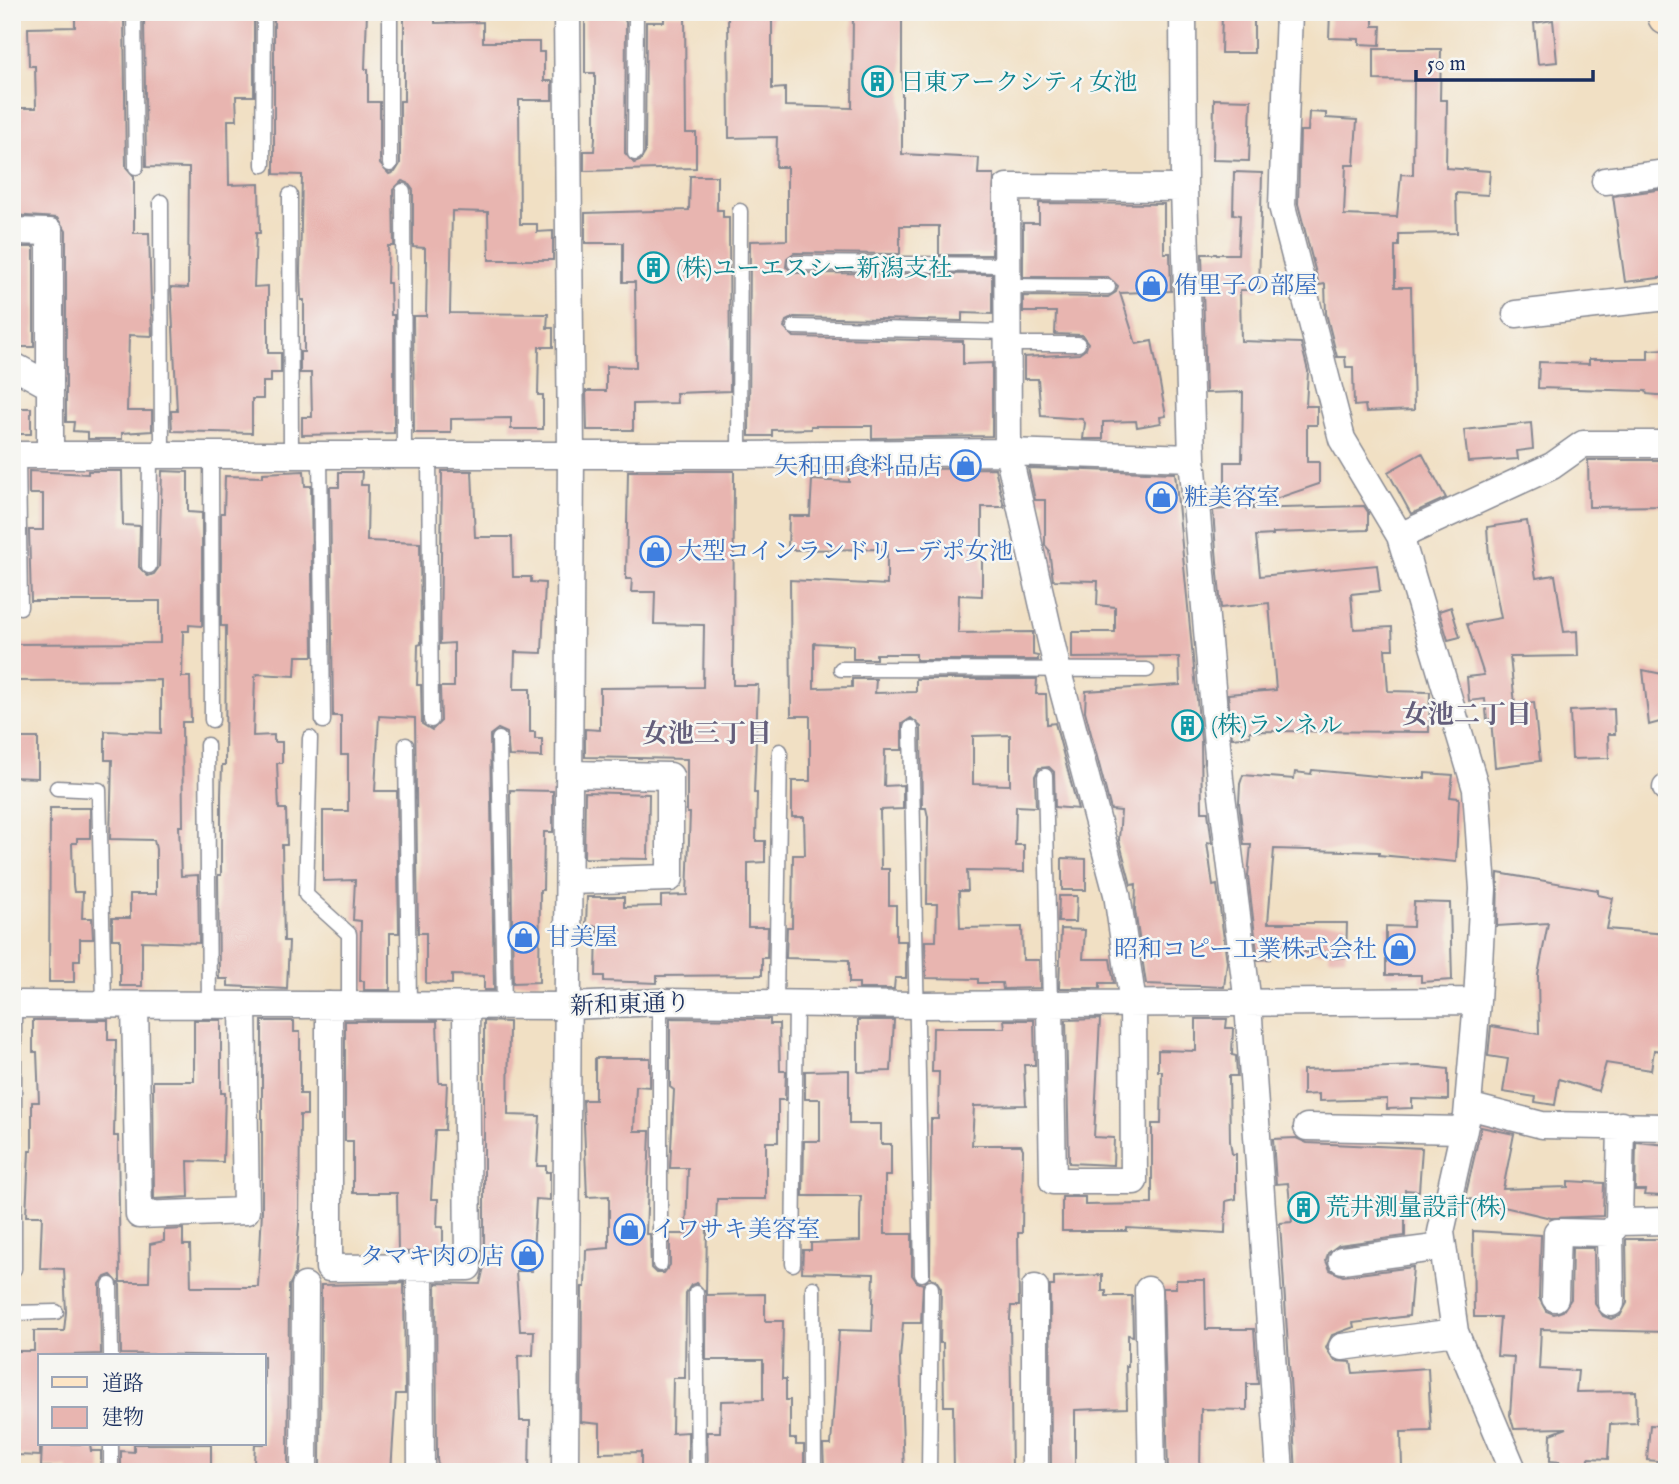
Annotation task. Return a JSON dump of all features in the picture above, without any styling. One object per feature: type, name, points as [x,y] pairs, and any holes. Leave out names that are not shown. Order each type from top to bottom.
[{"type":"street","points":[[565,1472],[570,453],[567,12]]},
{"type":"street","points":[[1183,12],[1184,188],[1192,458],[1220,779],[1248,1004],[1280,1472]]},
{"type":"street","points":[[1289,12],[1282,206],[1342,439],[1400,536],[1476,789],[1483,889],[1477,1001],[1466,1118],[1441,1232],[1455,1332],[1514,1472]]},
{"type":"street","points":[[1605,181],[1667,173]]},
{"type":"street","points":[[1050,1004],[1053,1181],[1133,1181],[1133,1004],[1117,894],[1058,672],[1009,452],[1007,187],[1184,188]]},
{"type":"street","points":[[12,231],[50,232],[50,455]]},
{"type":"street","points":[[1516,314],[1667,297]]},
{"type":"street","points":[[12,365],[50,386]]},
{"type":"street","points":[[1400,536],[1552,466],[1583,444],[1667,444]]},
{"type":"street","points":[[15,455],[739,455],[1009,452],[1192,458]]},
{"type":"street","points":[[569,774],[670,776],[670,878],[569,881]]},
{"type":"street","name":"新和東通り","points":[[13,1004],[569,1006],[660,1002],[917,1005],[1477,1001]]},
{"type":"street","points":[[135,1005],[139,1215],[246,1211],[243,1005]]},
{"type":"street","points":[[339,1005],[329,1268],[468,1266],[466,1006]]},
{"type":"street","points":[[1307,1127],[1466,1118],[1542,1125],[1667,1127]]},
{"type":"street","points":[[1611,1303],[1621,1125]]},
{"type":"street","points":[[1555,1298],[1558,1232],[1667,1221]]},
{"type":"street","points":[[1342,1260],[1443,1247]]},
{"type":"street","points":[[420,1267],[421,1472]]},
{"type":"street","points":[[304,1472],[305,1286]]},
{"type":"street","points":[[1035,1288],[1035,1472]]},
{"type":"street","points":[[1148,1290],[1152,1472]]},
{"type":"street","points":[[1342,1347],[1455,1332]]},
{"type":"lane","points":[[134,12],[136,167]]},
{"type":"lane","points":[[262,165],[264,12]]},
{"type":"lane","points":[[390,12],[390,164]]},
{"type":"lane","points":[[635,153],[636,12]]},
{"type":"lane","points":[[403,191],[431,720]]},
{"type":"lane","points":[[290,195],[290,454]]},
{"type":"lane","points":[[149,566],[156,454],[161,202]]},
{"type":"lane","points":[[739,455],[740,211]]},
{"type":"lane","points":[[795,263],[1008,276],[1108,287]]},
{"type":"lane","points":[[794,327],[1078,344]]},
{"type":"lane","points":[[211,454],[212,720]]},
{"type":"lane","points":[[320,454],[323,721]]},
{"type":"lane","points":[[15,455],[20,607]]},
{"type":"lane","points":[[841,669],[1058,672],[1147,670]]},
{"type":"lane","points":[[911,728],[922,1274]]},
{"type":"lane","points":[[310,738],[306,895],[349,934],[339,1005]]},
{"type":"lane","points":[[499,739],[504,1006]]},
{"type":"lane","points":[[207,745],[209,1005]]},
{"type":"lane","points":[[406,745],[409,1006]]},
{"type":"lane","points":[[780,751],[793,1264]]},
{"type":"lane","points":[[1045,776],[1050,1004]]},
{"type":"lane","points":[[57,788],[99,790],[104,1004]]},
{"type":"lane","points":[[660,1002],[660,1264]]},
{"type":"lane","points":[[13,1004],[14,1269]]},
{"type":"lane","points":[[110,1285],[111,1354]]},
{"type":"lane","points":[[813,1288],[814,1472]]},
{"type":"lane","points":[[929,1472],[931,1288]]},
{"type":"lane","points":[[696,1293],[698,1472]]},
{"type":"lane","points":[[12,1313],[56,1312]]},
{"type":"lane","points":[[111,1446],[111,1472]]},
{"type":"building","points":[[75,12],[110,12],[110,18],[124,18],[126,167],[134,176],[134,233],[149,233],[152,336],[129,335],[127,411],[152,411],[152,431],[122,433],[122,439],[88,439],[88,432],[73,431],[74,422],[66,422],[66,231],[57,218],[12,215],[15,159],[21,159],[20,108],[36,108],[35,66],[29,66],[28,28],[75,27]]},
{"type":"building","points":[[146,12],[242,12],[242,15],[254,15],[254,96],[236,96],[237,120],[228,120],[229,185],[259,184],[260,233],[256,233],[254,287],[268,286],[268,353],[281,353],[281,373],[271,373],[271,382],[263,382],[263,399],[252,399],[252,433],[172,431],[171,411],[177,411],[171,287],[188,288],[189,168],[146,167]]},
{"type":"building","points":[[279,12],[367,12],[365,69],[368,69],[368,102],[380,102],[380,164],[389,174],[395,172],[400,164],[400,101],[404,101],[404,15],[435,15],[435,23],[483,22],[483,42],[539,42],[539,52],[544,52],[544,81],[552,81],[552,100],[519,100],[520,224],[537,224],[537,232],[553,231],[553,260],[489,260],[488,212],[452,211],[450,313],[548,314],[547,328],[553,328],[553,347],[539,347],[538,395],[543,395],[543,429],[511,429],[511,418],[451,419],[451,433],[414,433],[413,316],[426,316],[427,261],[425,248],[413,247],[413,190],[408,183],[402,181],[393,190],[394,246],[388,246],[387,283],[390,283],[391,315],[394,315],[394,433],[302,435],[302,417],[312,417],[311,373],[300,373],[300,352],[304,352],[304,300],[301,300],[300,272],[302,175],[274,174],[274,15],[279,15]]},
{"type":"building","points":[[585,12],[617,12],[617,17],[624,17],[626,23],[625,153],[634,163],[640,161],[645,153],[646,22],[664,22],[664,14],[685,14],[686,133],[696,133],[696,168],[584,171],[584,151],[594,151],[595,138],[595,73],[585,73]]},
{"type":"building","points":[[728,12],[772,12],[772,89],[785,88],[785,106],[852,108],[853,12],[902,12],[902,154],[979,158],[978,174],[994,174],[992,255],[939,255],[939,226],[900,226],[900,254],[794,253],[787,258],[786,267],[795,273],[992,274],[992,314],[962,313],[962,321],[794,317],[786,321],[784,327],[794,337],[963,341],[963,364],[992,363],[992,436],[872,438],[872,426],[811,426],[811,429],[772,430],[772,436],[749,436],[750,241],[787,240],[787,167],[776,167],[777,137],[729,138]]},
{"type":"building","points":[[1222,12],[1254,12],[1254,53],[1221,53]]},
{"type":"building","points":[[1330,12],[1373,12],[1373,26],[1381,26],[1380,45],[1359,44],[1359,39],[1329,38]]},
{"type":"building","points":[[1553,20],[1557,62],[1538,64],[1534,23]]},
{"type":"building","points":[[1374,49],[1441,49],[1440,100],[1447,100],[1446,168],[1490,171],[1488,195],[1456,193],[1457,233],[1399,234],[1399,246],[1395,246],[1395,287],[1411,287],[1414,410],[1366,412],[1365,405],[1354,406],[1353,367],[1346,367],[1345,357],[1337,357],[1326,313],[1325,284],[1319,285],[1298,204],[1300,131],[1308,131],[1309,112],[1326,113],[1326,118],[1357,120],[1354,165],[1346,165],[1344,215],[1397,217],[1401,174],[1413,175],[1414,81],[1374,80]]},
{"type":"building","points":[[1214,99],[1251,100],[1249,161],[1213,160]]},
{"type":"building","points":[[1234,172],[1262,173],[1259,290],[1240,290],[1241,341],[1301,343],[1308,371],[1306,406],[1317,406],[1317,425],[1307,425],[1307,462],[1319,462],[1319,484],[1246,509],[1364,506],[1368,512],[1368,530],[1256,536],[1260,576],[1377,565],[1380,591],[1351,594],[1354,629],[1392,627],[1393,649],[1385,649],[1388,691],[1430,692],[1429,732],[1250,731],[1250,736],[1232,738],[1228,694],[1276,690],[1269,603],[1221,608],[1215,538],[1213,510],[1225,509],[1225,462],[1242,462],[1243,392],[1206,393],[1202,254],[1238,254],[1240,215],[1233,214]]},
{"type":"building","points":[[690,176],[717,176],[717,210],[723,210],[723,217],[729,217],[730,391],[676,393],[677,403],[633,404],[633,430],[587,430],[586,391],[606,391],[606,366],[636,367],[635,282],[623,282],[623,243],[585,243],[585,213],[689,210]]},
{"type":"building","points":[[1664,189],[1667,277],[1625,282],[1613,196]]},
{"type":"building","points":[[1039,203],[1164,204],[1164,253],[1170,253],[1171,291],[1120,293],[1136,344],[1152,341],[1166,416],[1160,417],[1161,423],[1137,427],[1136,421],[1103,422],[1103,439],[1083,439],[1085,423],[1082,419],[1041,416],[1038,379],[1024,379],[1024,357],[1079,354],[1086,349],[1088,343],[1082,335],[1055,334],[1056,312],[1023,312],[1023,296],[1108,297],[1116,292],[1118,286],[1108,277],[1023,277],[1023,223],[1039,223]]},
{"type":"building","points":[[12,247],[34,247],[34,347],[13,347]]},
{"type":"building","points":[[1667,349],[1667,396],[1647,394],[1646,391],[1538,388],[1539,362],[1589,364],[1589,359],[1648,359],[1648,350]]},
{"type":"building","points":[[12,408],[31,408],[31,434],[12,434]]},
{"type":"building","points":[[1531,423],[1533,449],[1517,451],[1518,459],[1468,462],[1464,430]]},
{"type":"building","points":[[1422,453],[1446,498],[1411,514],[1388,472]]},
{"type":"building","points":[[1588,460],[1667,460],[1667,506],[1589,507]]},
{"type":"building","points":[[995,468],[1004,507],[982,507],[982,596],[959,595],[958,633],[1033,632],[1033,655],[1038,656],[1038,660],[916,660],[916,654],[876,654],[876,659],[853,659],[853,645],[814,643],[814,688],[852,687],[852,679],[876,679],[875,693],[916,692],[916,679],[1037,679],[1036,694],[1046,694],[1047,724],[1055,723],[1078,809],[1055,807],[1054,772],[1049,767],[1039,768],[1035,776],[1036,807],[1016,806],[1015,845],[1024,845],[1024,872],[967,871],[968,891],[959,891],[960,928],[1022,927],[1023,960],[1039,960],[1040,988],[1003,989],[1002,983],[978,983],[978,979],[926,978],[925,941],[936,941],[937,904],[927,904],[928,817],[926,808],[922,808],[921,727],[911,718],[902,724],[902,750],[885,750],[884,786],[903,785],[903,809],[880,810],[881,869],[889,869],[889,905],[896,905],[896,941],[906,941],[906,978],[895,978],[894,989],[859,989],[859,983],[849,983],[849,960],[786,958],[787,927],[792,927],[793,855],[805,855],[804,817],[792,817],[792,781],[810,781],[810,716],[791,716],[790,580],[887,585],[887,549],[788,550],[789,516],[810,516],[812,480],[849,482],[849,470]],"holes":[[[1010,735],[1010,785],[973,784],[973,736]]]},
{"type":"building","points":[[1028,468],[1175,473],[1201,741],[1202,812],[1208,812],[1212,843],[1207,842],[1213,886],[1217,885],[1227,962],[1224,987],[1146,984],[1135,910],[1136,884],[1131,885],[1119,840],[1121,811],[1111,810],[1085,711],[1086,691],[1180,685],[1179,657],[1072,658],[1072,632],[1115,632],[1115,607],[1097,605],[1098,581],[1053,580],[1049,550],[1045,545],[1045,500],[1035,500]]},
{"type":"building","points":[[29,471],[88,474],[88,471],[122,471],[123,525],[140,526],[139,567],[148,576],[154,574],[159,567],[162,471],[188,472],[188,512],[202,513],[202,626],[189,625],[189,631],[183,631],[182,677],[190,677],[191,722],[182,722],[183,826],[179,826],[181,876],[198,875],[199,943],[142,941],[142,986],[120,986],[120,939],[112,939],[112,918],[130,918],[130,894],[156,894],[156,849],[154,840],[110,839],[112,760],[105,760],[105,731],[161,733],[161,680],[12,681],[12,644],[160,643],[160,601],[31,601],[29,530],[43,530],[43,494],[29,494]]},
{"type":"building","points":[[304,471],[305,486],[311,486],[313,656],[296,656],[295,676],[257,674],[253,736],[274,735],[274,742],[282,742],[282,763],[277,763],[279,809],[286,809],[287,845],[282,845],[284,941],[289,941],[287,989],[228,986],[228,979],[219,979],[218,875],[221,875],[222,765],[225,765],[226,626],[221,626],[221,513],[224,513],[225,476],[263,477],[263,473]]},
{"type":"building","points":[[442,471],[472,471],[475,537],[512,537],[513,577],[531,577],[531,582],[545,583],[542,653],[515,652],[514,689],[530,689],[530,732],[535,732],[535,739],[542,739],[542,757],[509,756],[507,733],[498,729],[490,735],[494,990],[484,990],[484,976],[452,975],[452,984],[426,983],[426,933],[418,933],[415,718],[379,716],[375,791],[397,791],[399,933],[390,933],[390,990],[364,990],[364,981],[360,981],[361,921],[353,920],[355,880],[323,881],[323,811],[348,811],[348,755],[341,755],[341,716],[333,716],[330,487],[339,487],[339,472],[362,472],[361,485],[368,485],[367,541],[420,543],[421,644],[418,645],[417,685],[421,685],[422,724],[432,730],[441,721],[440,687],[454,687],[454,643],[440,644]]},
{"type":"building","points":[[628,471],[734,471],[733,685],[758,685],[754,793],[757,793],[756,841],[765,841],[765,862],[748,863],[748,927],[768,927],[767,958],[762,958],[762,975],[657,976],[657,983],[604,981],[604,976],[596,976],[597,926],[586,926],[587,897],[624,897],[624,907],[661,906],[661,896],[687,895],[690,813],[687,813],[687,759],[585,757],[585,729],[600,730],[600,688],[703,687],[704,625],[654,624],[655,592],[631,592],[632,579],[626,579]]},
{"type":"building","points":[[1527,521],[1536,578],[1555,575],[1564,632],[1577,631],[1578,656],[1510,657],[1515,704],[1534,702],[1540,761],[1495,767],[1491,719],[1487,720],[1485,699],[1469,701],[1467,677],[1484,675],[1467,624],[1501,618],[1489,557],[1487,527]]},
{"type":"building","points":[[1451,607],[1460,637],[1448,640],[1439,611]]},
{"type":"building","points":[[1643,670],[1667,675],[1667,720],[1649,725]]},
{"type":"building","points":[[1614,709],[1615,734],[1608,734],[1609,758],[1572,759],[1570,711]]},
{"type":"building","points":[[12,738],[38,738],[38,778],[12,777]]},
{"type":"building","points":[[1312,770],[1397,778],[1425,778],[1425,773],[1453,775],[1450,797],[1459,798],[1456,862],[1379,855],[1379,852],[1274,849],[1268,923],[1347,923],[1346,957],[1329,958],[1329,952],[1269,952],[1270,959],[1258,960],[1248,876],[1251,845],[1244,845],[1239,803],[1240,784],[1243,775],[1294,779],[1295,772],[1311,774]]},
{"type":"building","points":[[510,790],[553,791],[553,832],[544,832],[539,982],[513,983]]},
{"type":"building","points":[[585,792],[649,794],[648,859],[584,858]]},
{"type":"building","points":[[50,808],[90,808],[90,838],[77,838],[77,843],[72,843],[74,892],[83,892],[82,918],[92,918],[93,939],[80,939],[80,960],[74,960],[74,982],[49,982]]},
{"type":"building","points":[[1062,858],[1086,859],[1086,890],[1062,890]]},
{"type":"building","points":[[1498,873],[1598,890],[1598,895],[1613,898],[1607,929],[1667,934],[1667,1052],[1654,1050],[1651,1070],[1606,1063],[1598,1091],[1559,1079],[1555,1105],[1535,1102],[1536,1097],[1503,1092],[1508,1059],[1488,1056],[1491,1026],[1539,1034],[1538,975],[1548,923],[1497,926]]},
{"type":"building","points":[[1059,896],[1077,896],[1076,922],[1058,922]]},
{"type":"building","points":[[1414,902],[1450,903],[1452,980],[1421,982],[1421,975],[1386,975],[1386,926],[1413,927]]},
{"type":"building","points":[[1061,929],[1085,930],[1083,959],[1110,959],[1114,983],[1100,983],[1100,988],[1059,988]]},
{"type":"building","points":[[670,1018],[770,1019],[770,1024],[779,1024],[780,1071],[786,1071],[785,1100],[778,1100],[778,1142],[766,1142],[766,1199],[717,1199],[716,1224],[707,1224],[706,1295],[697,1283],[691,1285],[686,1293],[685,1378],[673,1378],[672,1433],[688,1432],[688,1472],[641,1472],[641,1452],[600,1453],[600,1424],[581,1422],[582,1287],[585,1287],[586,1250],[609,1248],[609,1196],[587,1197],[583,1100],[595,1100],[595,1058],[650,1058],[650,1087],[636,1086],[634,1131],[650,1131],[646,1234],[650,1234],[651,1268],[656,1273],[664,1273],[670,1265],[670,1234],[686,1234],[688,1168],[670,1168],[674,1090],[670,1087]]},
{"type":"building","points":[[1100,1019],[1094,1137],[1114,1138],[1113,1165],[1069,1163],[1066,1020]]},
{"type":"building","points":[[1196,1019],[1227,1019],[1226,1028],[1233,1028],[1232,1055],[1236,1056],[1237,1076],[1229,1076],[1230,1141],[1232,1154],[1236,1154],[1236,1199],[1226,1201],[1225,1233],[1127,1228],[1127,1231],[1062,1231],[1062,1197],[1085,1197],[1085,1205],[1152,1204],[1152,1124],[1161,1124],[1162,1071],[1158,1071],[1158,1050],[1196,1051]]},
{"type":"building","points":[[33,1020],[108,1020],[108,1040],[116,1040],[114,1136],[118,1136],[120,1282],[149,1282],[150,1244],[164,1241],[164,1230],[183,1229],[183,1245],[190,1245],[191,1287],[258,1287],[262,1211],[262,1021],[294,1021],[294,1032],[300,1032],[300,1094],[307,1094],[307,1115],[300,1115],[299,1225],[295,1274],[289,1286],[288,1472],[258,1472],[258,1463],[254,1463],[255,1446],[266,1446],[266,1354],[121,1354],[120,1285],[111,1275],[105,1277],[100,1284],[101,1354],[38,1354],[40,1456],[17,1455],[16,1351],[34,1351],[34,1331],[64,1331],[66,1312],[64,1269],[40,1268],[42,1216],[26,1216],[29,1151],[32,1151],[32,1102],[39,1102],[37,1052],[33,1052]]},
{"type":"building","points":[[194,1020],[221,1020],[221,1093],[225,1093],[223,1162],[188,1161],[189,1197],[154,1199],[153,1081],[194,1081]]},
{"type":"building","points":[[858,1020],[894,1020],[891,1071],[858,1072]]},
{"type":"building","points":[[1004,1020],[1034,1020],[1035,1065],[1024,1065],[1026,1105],[974,1106],[972,1145],[1021,1145],[1023,1149],[1022,1233],[1018,1233],[1019,1306],[1011,1306],[1010,1318],[1012,1472],[954,1472],[953,1406],[944,1406],[943,1343],[940,1343],[941,1288],[936,1280],[930,1278],[931,1119],[938,1119],[939,1072],[932,1072],[933,1028],[1005,1028]]},
{"type":"building","points":[[345,1021],[437,1021],[439,1083],[447,1083],[445,1130],[435,1130],[431,1199],[438,1199],[437,1227],[443,1227],[443,1251],[398,1252],[397,1193],[353,1193],[353,1141],[345,1141]]},
{"type":"building","points":[[484,1021],[509,1022],[508,1115],[540,1116],[537,1166],[546,1166],[546,1172],[550,1172],[550,1200],[536,1199],[532,1271],[516,1271],[520,1331],[534,1331],[533,1355],[518,1356],[520,1421],[530,1421],[529,1472],[506,1472],[506,1466],[461,1466],[461,1472],[439,1472],[436,1283],[480,1284],[484,1267]]},
{"type":"building","points":[[1420,1066],[1448,1069],[1448,1100],[1412,1099],[1412,1108],[1387,1109],[1387,1099],[1319,1101],[1319,1094],[1303,1095],[1303,1070]]},
{"type":"building","points":[[849,1070],[849,1124],[881,1124],[881,1144],[891,1144],[891,1176],[885,1176],[885,1234],[912,1234],[912,1275],[917,1282],[923,1284],[921,1323],[903,1323],[900,1359],[904,1472],[824,1468],[823,1445],[831,1445],[839,1330],[872,1331],[874,1274],[802,1272],[803,1250],[811,1250],[811,1243],[860,1241],[861,1196],[803,1196],[804,1141],[820,1141],[820,1099],[805,1099],[805,1071]]},
{"type":"building","points":[[1481,1127],[1514,1134],[1503,1189],[1568,1187],[1568,1181],[1604,1183],[1603,1216],[1551,1218],[1465,1198]]},
{"type":"building","points":[[1296,1138],[1307,1143],[1422,1148],[1419,1191],[1405,1190],[1405,1236],[1339,1245],[1328,1253],[1326,1261],[1330,1270],[1343,1276],[1413,1267],[1409,1316],[1353,1323],[1354,1327],[1332,1335],[1326,1348],[1335,1361],[1351,1362],[1353,1373],[1428,1368],[1431,1431],[1401,1432],[1402,1467],[1296,1472],[1280,1223],[1292,1222],[1288,1183],[1276,1184],[1273,1139]]},
{"type":"building","points":[[1636,1142],[1667,1145],[1662,1196],[1644,1195],[1645,1190],[1635,1190]]},
{"type":"building","points":[[1473,1231],[1541,1235],[1539,1298],[1546,1311],[1554,1314],[1563,1311],[1571,1299],[1572,1248],[1594,1248],[1595,1304],[1603,1316],[1611,1319],[1620,1316],[1627,1303],[1626,1239],[1667,1239],[1667,1332],[1541,1329],[1539,1369],[1578,1371],[1576,1392],[1636,1391],[1637,1423],[1610,1424],[1608,1459],[1589,1458],[1588,1472],[1560,1472],[1560,1462],[1550,1461],[1551,1434],[1567,1428],[1514,1429],[1510,1415],[1514,1357],[1497,1356],[1500,1317],[1474,1317]]},
{"type":"building","points":[[1102,1275],[1102,1291],[1106,1291],[1106,1296],[1132,1296],[1133,1336],[1128,1335],[1126,1366],[1127,1408],[1075,1410],[1075,1472],[1051,1472],[1050,1286],[1054,1286],[1054,1277]]},
{"type":"building","points":[[1176,1280],[1205,1280],[1206,1329],[1254,1329],[1258,1384],[1247,1384],[1247,1410],[1201,1409],[1200,1472],[1168,1472],[1163,1288],[1176,1288]]},
{"type":"building","points":[[404,1283],[405,1394],[396,1394],[391,1472],[320,1472],[321,1285]]},
{"type":"building","points":[[765,1294],[765,1321],[783,1321],[782,1379],[786,1379],[786,1400],[790,1400],[790,1439],[796,1439],[796,1445],[804,1445],[804,1468],[708,1472],[707,1432],[720,1432],[721,1401],[763,1400],[763,1360],[706,1360],[706,1295]]},
{"type":"building","points":[[1650,1425],[1667,1426],[1667,1462],[1647,1460]]},
{"type":"building","points":[[42,1446],[90,1446],[91,1451],[101,1451],[101,1472],[67,1472],[68,1468],[41,1467]]},
{"type":"building","points":[[134,1446],[211,1446],[211,1472],[121,1472],[121,1451],[134,1452]]},
{"type":"place","name":"日東アークシティ女池","points":[[877,82]]},
{"type":"place","name":"(株)ユーエスシー新潟支社","points":[[653,268]]},
{"type":"place","name":"侑里子の部屋","points":[[1151,285]]},
{"type":"place","name":"矢和田食料品店","points":[[965,466]]},
{"type":"place","name":"粧美容室","points":[[1161,497]]},
{"type":"place","name":"大型コインランドリーデポ女池","points":[[655,551]]},
{"type":"place","name":"(株)ランネル","points":[[1188,725]]},
{"type":"place","name":"甘美屋","points":[[523,937]]},
{"type":"place","name":"昭和コピー工業株式会社","points":[[1400,949]]},
{"type":"place","name":"荒井測量設計(株)","points":[[1303,1207]]},
{"type":"place","name":"イワサキ美容室","points":[[629,1229]]},
{"type":"place","name":"タマキ肉の店","points":[[527,1256]]},
{"type":"district","name":"女池二丁目","points":[[1467,714]]},
{"type":"district","name":"女池三丁目","points":[[707,733]]}]
